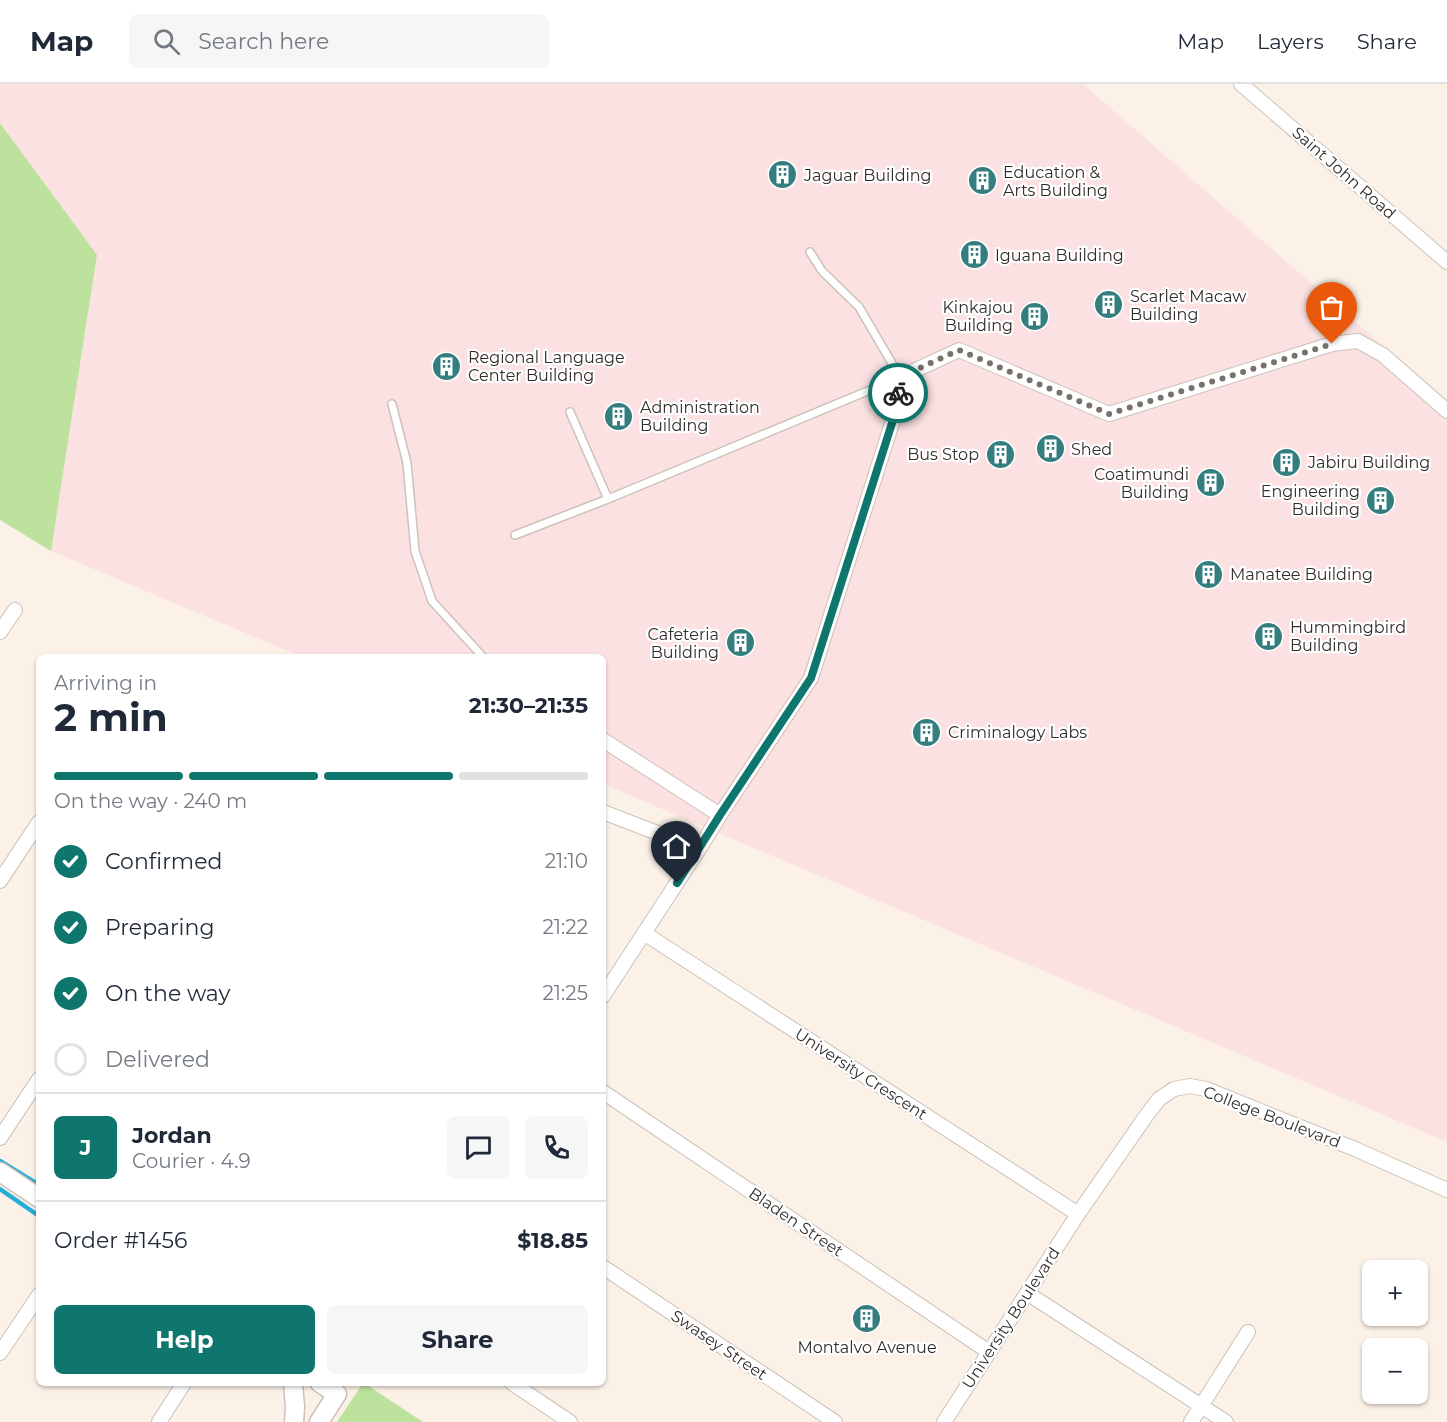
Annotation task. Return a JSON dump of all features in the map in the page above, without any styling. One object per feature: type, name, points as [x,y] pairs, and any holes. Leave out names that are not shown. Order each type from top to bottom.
[{"type":"street","name":"Saint John Road","points":[[1241,84],[1447,262]]},
{"type":"street","points":[[606,992],[811,678],[900,398],[897,378],[959,350],[1109,414],[1332,344],[1358,341],[1383,355],[1447,411]]},
{"type":"street","points":[[0,632],[15,610]]},
{"type":"street","points":[[606,742],[720,815]]},
{"type":"street","points":[[606,813],[699,849]]},
{"type":"street","points":[[0,881],[36,827]]},
{"type":"street","name":"University Crescent","points":[[645,933],[1078,1214]]},
{"type":"street","points":[[0,1138],[36,1084]]},
{"type":"street","name":"College Boulevard","points":[[1078,1214],[1160,1099],[1174,1089],[1190,1086],[1206,1089],[1355,1149],[1447,1190]]},
{"type":"street","name":"Bladen Street","points":[[606,1094],[989,1352]]},
{"type":"street","points":[[0,1172],[36,1196]]},
{"type":"street","name":"University Boulevard","points":[[944,1422],[1078,1214]]},
{"type":"street","name":"Swasey Street","points":[[606,1270],[835,1422]]},
{"type":"street","points":[[1027,1293],[1226,1422]]},
{"type":"street","points":[[0,1353],[36,1299]]},
{"type":"street","points":[[1191,1422],[1248,1332]]},
{"type":"street","points":[[159,1422],[182,1386]]},
{"type":"street","points":[[293,1386],[294,1422]]},
{"type":"street","points":[[516,1386],[570,1422]]},
{"type":"street","points":[[319,1422],[340,1389]]},
{"type":"lane","points":[[515,536],[608,500],[897,378],[859,308],[822,271],[810,252]]},
{"type":"lane","points":[[392,404],[407,463],[415,551],[432,601],[480,654]]},
{"type":"lane","points":[[570,412],[608,500]]},
{"type":"shaded area","points":[[0,84],[1083,84],[1447,402],[1447,1142],[606,785],[606,654],[295,654],[51,551],[97,256],[0,123]]},
{"type":"green space","points":[[0,123],[97,255],[51,551],[0,520]]},
{"type":"green space","points":[[361,1386],[369,1386],[423,1422],[337,1422]]},
{"type":"waterway","points":[[0,1161],[36,1183]]},
{"type":"waterway","points":[[0,1189],[36,1214]]},
{"type":"way so far","points":[[898,393],[894,380],[959,350],[1109,414],[1332,344]]},
{"type":"place","name":"Jaguar Building","points":[[783,175]]},
{"type":"place","name":"Education & Arts Building","points":[[982,181]]},
{"type":"place","name":"Iguana Building","points":[[974,255]]},
{"type":"place","name":"Scarlet Macaw Building","points":[[1109,305]]},
{"type":"place","name":"Kinkajou Building","points":[[1034,316]]},
{"type":"place","name":"Regional Language Center Building","points":[[447,366]]},
{"type":"place","name":"Administration Building","points":[[619,416]]},
{"type":"place","name":"Shed","points":[[1050,449]]},
{"type":"place","name":"Bus Stop","points":[[1000,454]]},
{"type":"place","name":"Jabiru Building","points":[[1287,462]]},
{"type":"place","name":"Coatimundi Building","points":[[1210,483]]},
{"type":"place","name":"Engineering Building","points":[[1381,500]]},
{"type":"place","name":"Manatee Building","points":[[1209,574]]},
{"type":"place","name":"Hummingbird Building","points":[[1269,636]]},
{"type":"place","name":"Cafeteria Building","points":[[740,643]]},
{"type":"place","name":"Criminalogy Labs","points":[[927,732]]},
{"type":"place","name":"Montalvo Avenue","points":[[867,1319]]},
{"type":"route","points":[[677,883],[811,678],[900,398],[898,393]]}]
